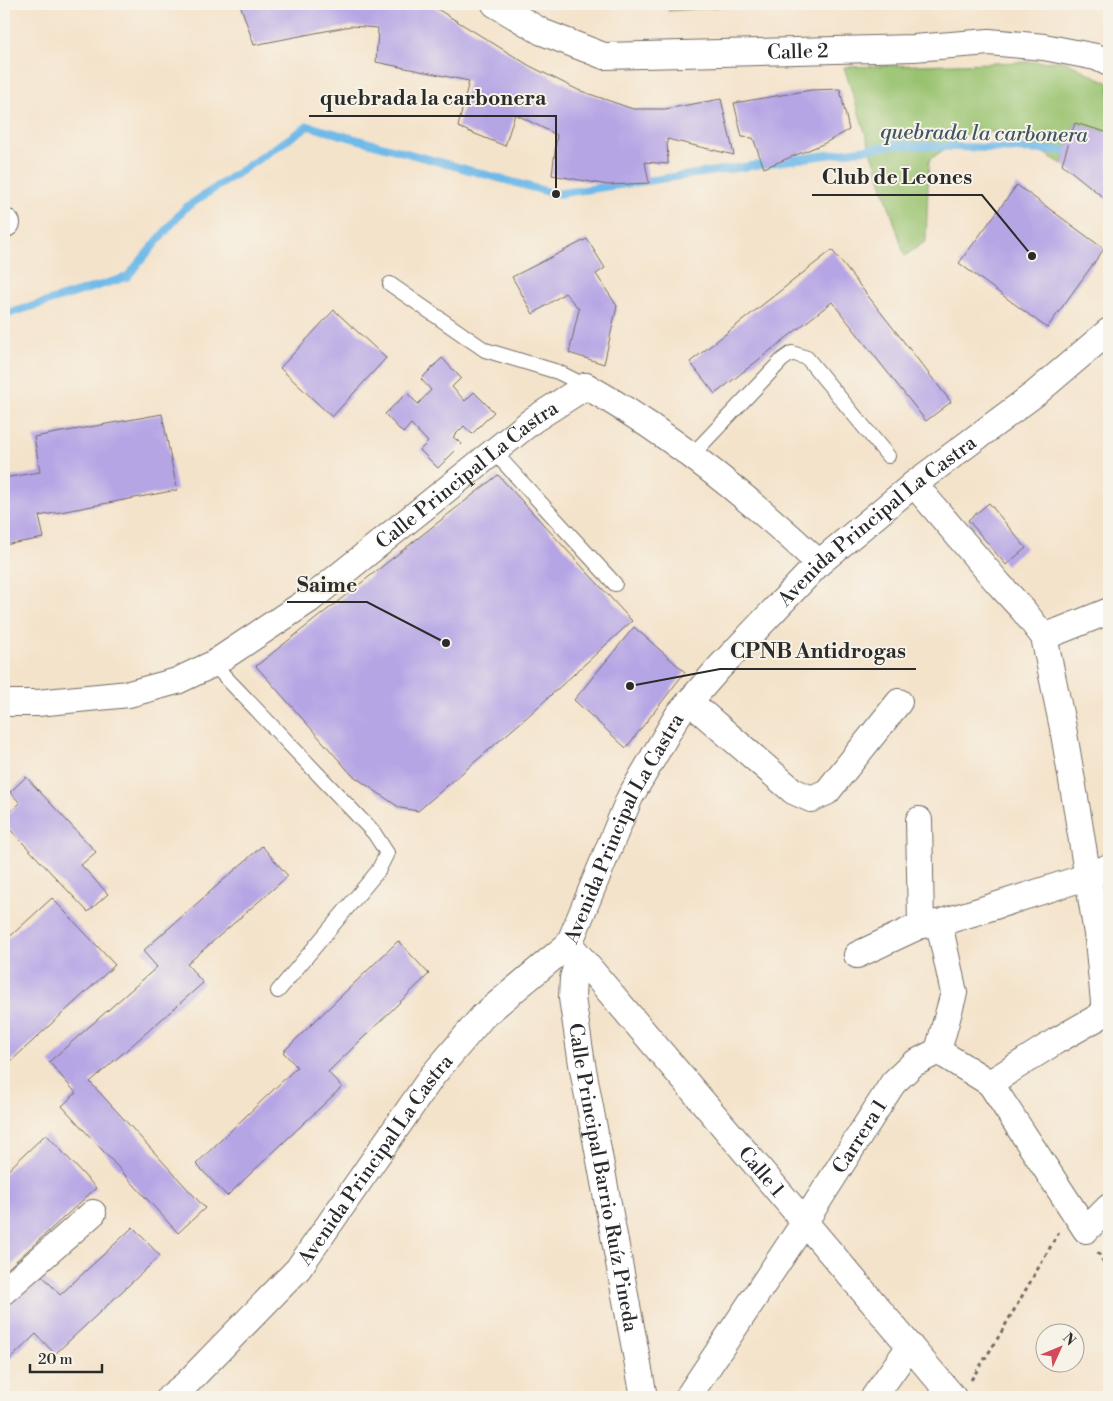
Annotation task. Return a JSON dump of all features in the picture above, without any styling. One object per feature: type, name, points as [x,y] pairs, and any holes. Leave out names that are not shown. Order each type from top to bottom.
[{"type":"street","name":"Calle 2","points":[[495,4],[542,32],[604,56],[914,48],[989,42],[1044,47],[1096,57],[1109,63]]},
{"type":"street","name":"Avenida Principal La Castra","points":[[185,1393],[298,1269],[433,1075],[483,1016],[574,950],[630,797],[678,716],[718,669],[819,563],[914,484],[1036,394],[1109,331]]},
{"type":"street","name":"Calle Principal La Castra","points":[[4,703],[37,703],[128,694],[177,681],[213,664],[309,600],[539,416],[586,386]]},
{"type":"street","points":[[586,386],[625,408],[691,456],[784,531],[819,563]]},
{"type":"street","points":[[914,484],[999,584],[1024,610],[1044,637],[1098,872],[1098,940],[1107,1012],[990,1083]]},
{"type":"street","points":[[1044,637],[1109,611]]},
{"type":"street","points":[[690,702],[793,791],[811,799],[827,792],[899,702]]},
{"type":"street","points":[[919,820],[930,924],[954,993],[938,1051],[990,1083],[1079,1220],[1109,1207]]},
{"type":"street","points":[[857,955],[930,924],[1098,872]]},
{"type":"street","name":"Calle 1","points":[[574,950],[910,1346],[960,1391]]},
{"type":"street","name":"Calle Principal Barrio Ruíz Pineda","points":[[574,950],[572,998],[582,1064],[644,1397]]},
{"type":"street","name":"Carrera 1","points":[[688,1397],[804,1223],[893,1084],[913,1064],[938,1051]]},
{"type":"street","points":[[4,1290],[93,1213]]},
{"type":"street","points":[[874,1397],[910,1346]]},
{"type":"lane","points":[[390,284],[485,350],[558,372],[586,386]]},
{"type":"lane","points":[[691,456],[782,360],[792,353],[807,358],[888,456]]},
{"type":"lane","points":[[494,452],[615,584]]},
{"type":"lane","points":[[213,664],[374,834],[386,853],[378,872],[278,990]]},
{"type":"path","points":[[960,1391],[995,1343],[1044,1255],[1079,1220]]},
{"type":"green space","points":[[671,4],[751,4],[668,11]]},
{"type":"green space","points":[[1064,61],[1109,83],[1109,133],[1075,123],[1062,164],[1009,132],[969,132],[929,160],[926,241],[905,256],[844,67]]},
{"type":"building","points":[[240,4],[429,4],[530,66],[578,90],[633,109],[665,109],[721,99],[734,155],[667,139],[668,164],[645,162],[649,183],[608,185],[552,175],[557,135],[515,114],[505,146],[458,127],[469,81],[376,62],[378,28],[351,26],[254,45]]},
{"type":"building","points":[[840,89],[849,130],[823,144],[764,168],[753,138],[742,137],[734,103],[811,90]]},
{"type":"building","points":[[1075,123],[1109,133],[1109,202],[1062,164]]},
{"type":"building","points":[[1017,185],[1104,249],[1047,328],[959,263]]},
{"type":"building","points":[[587,239],[605,268],[596,274],[617,306],[604,364],[569,353],[579,309],[565,293],[533,314],[512,277]]},
{"type":"building","points":[[832,250],[951,402],[926,421],[832,302],[715,394],[690,362]]},
{"type":"building","points":[[334,310],[386,358],[332,417],[280,368]]},
{"type":"building","points":[[442,358],[461,378],[452,387],[465,401],[474,392],[494,412],[472,434],[464,426],[453,437],[462,444],[438,468],[420,450],[428,442],[411,424],[403,433],[385,414],[407,393],[418,404],[431,390],[421,379]]},
{"type":"building","points":[[162,414],[177,490],[39,516],[44,538],[4,545],[4,478],[40,472],[34,437]]},
{"type":"building","points":[[498,475],[632,621],[527,717],[418,811],[400,808],[352,775],[256,666]]},
{"type":"building","points":[[989,503],[1026,548],[1006,565],[968,520]]},
{"type":"building","points":[[634,627],[685,672],[626,748],[574,700]]},
{"type":"building","points":[[26,777],[96,852],[81,865],[108,894],[88,912],[4,823],[4,818],[20,803],[10,792]]},
{"type":"building","points":[[262,846],[288,876],[187,964],[203,983],[90,1082],[205,1208],[178,1233],[62,1106],[76,1093],[49,1062],[157,967],[143,951]]},
{"type":"building","points":[[52,898],[115,965],[10,1062],[4,1056],[4,942]]},
{"type":"building","points":[[398,941],[429,974],[328,1072],[342,1087],[227,1196],[196,1164],[297,1067],[283,1052]]},
{"type":"building","points":[[46,1134],[96,1188],[4,1272],[4,1174]]},
{"type":"building","points":[[133,1227],[160,1256],[55,1354],[36,1334],[4,1365],[4,1307],[40,1273],[60,1295]]},
{"type":"waterway","name":"quebrada la carbonera","points":[[4,315],[127,277],[185,208],[308,126],[556,194],[896,145],[1075,151]]},
{"type":"place","name":"quebrada la carbonera","points":[[556,194]]},
{"type":"place","name":"Club de Leones","points":[[1032,256]]},
{"type":"place","name":"Saime","points":[[446,643]]},
{"type":"place","name":"CPNB Antidrogas","points":[[630,686]]}]
